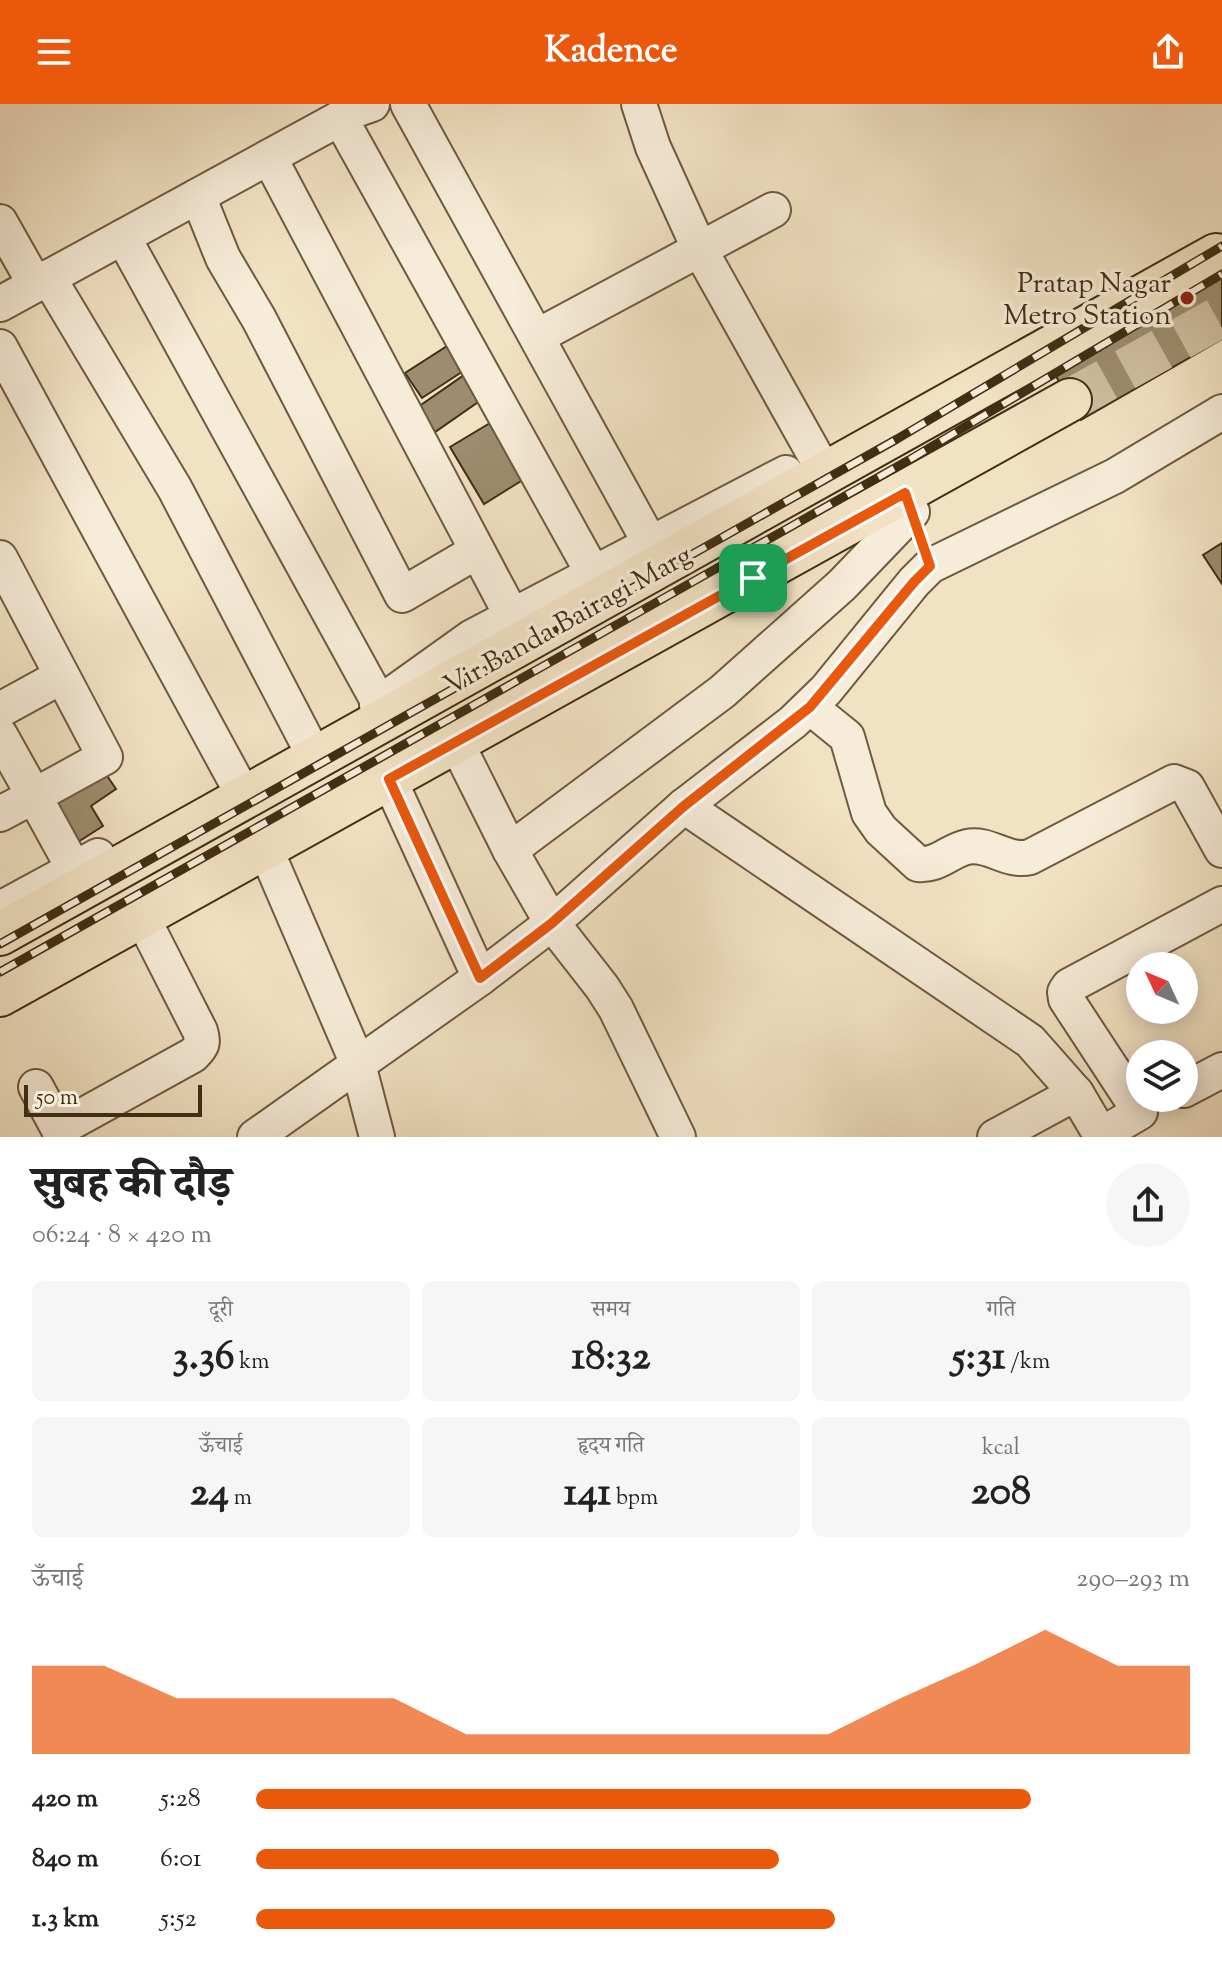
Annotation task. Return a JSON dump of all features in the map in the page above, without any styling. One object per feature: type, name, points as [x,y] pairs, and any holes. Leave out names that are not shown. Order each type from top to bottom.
[{"type":"main road","name":"Vir Banda Bairagi Marg","points":[[0,934],[79,878],[384,712],[599,584],[821,466],[951,403],[1216,255]]},
{"type":"main road","name":"Vir Banda Bairagi Marg","points":[[0,995],[456,742],[908,503],[1070,400]]},
{"type":"street","points":[[0,304],[340,118],[372,104]]},
{"type":"street","points":[[408,104],[656,554]]},
{"type":"street","points":[[639,104],[653,147],[699,248],[821,466]]},
{"type":"street","points":[[123,237],[384,712],[472,637],[512,616],[599,584],[340,118]]},
{"type":"street","points":[[269,157],[512,616]]},
{"type":"street","points":[[198,196],[223,258],[259,319],[402,595],[477,551]]},
{"type":"street","points":[[538,336],[773,210]]},
{"type":"street","points":[[0,222],[42,281],[175,489],[312,751]]},
{"type":"street","points":[[0,347],[240,790]]},
{"type":"street","points":[[255,1137],[480,978],[552,923],[684,806],[810,707],[930,566],[1115,476],[1222,412]]},
{"type":"street","points":[[908,503],[930,566]]},
{"type":"street","points":[[510,850],[722,692],[842,585],[908,503]]},
{"type":"street","points":[[0,558],[105,757],[0,814]]},
{"type":"street","points":[[0,909],[79,878],[34,796],[3,709],[62,676]]},
{"type":"street","points":[[810,707],[847,737],[869,813],[881,830],[918,864],[936,862],[965,847],[977,847],[1013,859],[1030,857],[1174,782],[1187,787],[1222,850]]},
{"type":"street","points":[[456,742],[510,850],[552,923],[616,1009],[678,1137]]},
{"type":"street","points":[[389,779],[480,978]]},
{"type":"street","points":[[684,806],[1030,1041],[1076,1093],[1101,1136],[1142,1112]]},
{"type":"street","points":[[265,848],[358,1064],[377,1137]]},
{"type":"street","points":[[1126,1071],[1066,999],[1065,992],[1069,986],[1222,904]]},
{"type":"street","points":[[36,1087],[61,1133],[201,1048],[203,1041],[200,1031],[142,917]]},
{"type":"street","points":[[1198,1083],[1222,1070]]},
{"type":"street","points":[[995,1137],[1076,1093]]},
{"type":"building","name":"Pratap Nagar Metro Station","points":[[1222,237],[1222,339],[1081,420],[1049,364]]},
{"type":"building","points":[[455,341],[471,366],[422,398],[405,373]]},
{"type":"building","points":[[467,373],[484,398],[435,432],[418,407]]},
{"type":"building","points":[[500,417],[534,473],[484,504],[450,447]]},
{"type":"building","points":[[1222,543],[1222,584],[1203,555]]},
{"type":"building","points":[[99,764],[116,789],[91,806],[103,826],[73,845],[44,799]]},
{"type":"tunnel","points":[[1070,400],[1222,316]]},
{"type":"railway","points":[[0,944],[897,439],[1222,246]]},
{"type":"railway","points":[[0,972],[909,460],[1222,274]]},
{"type":"place","name":"Pratap Nagar Metro Station","points":[[1187,298]]},
{"type":"route","points":[[905,493],[930,566],[810,707],[684,806],[552,923],[480,978],[389,779],[753,578],[905,493]]}]
